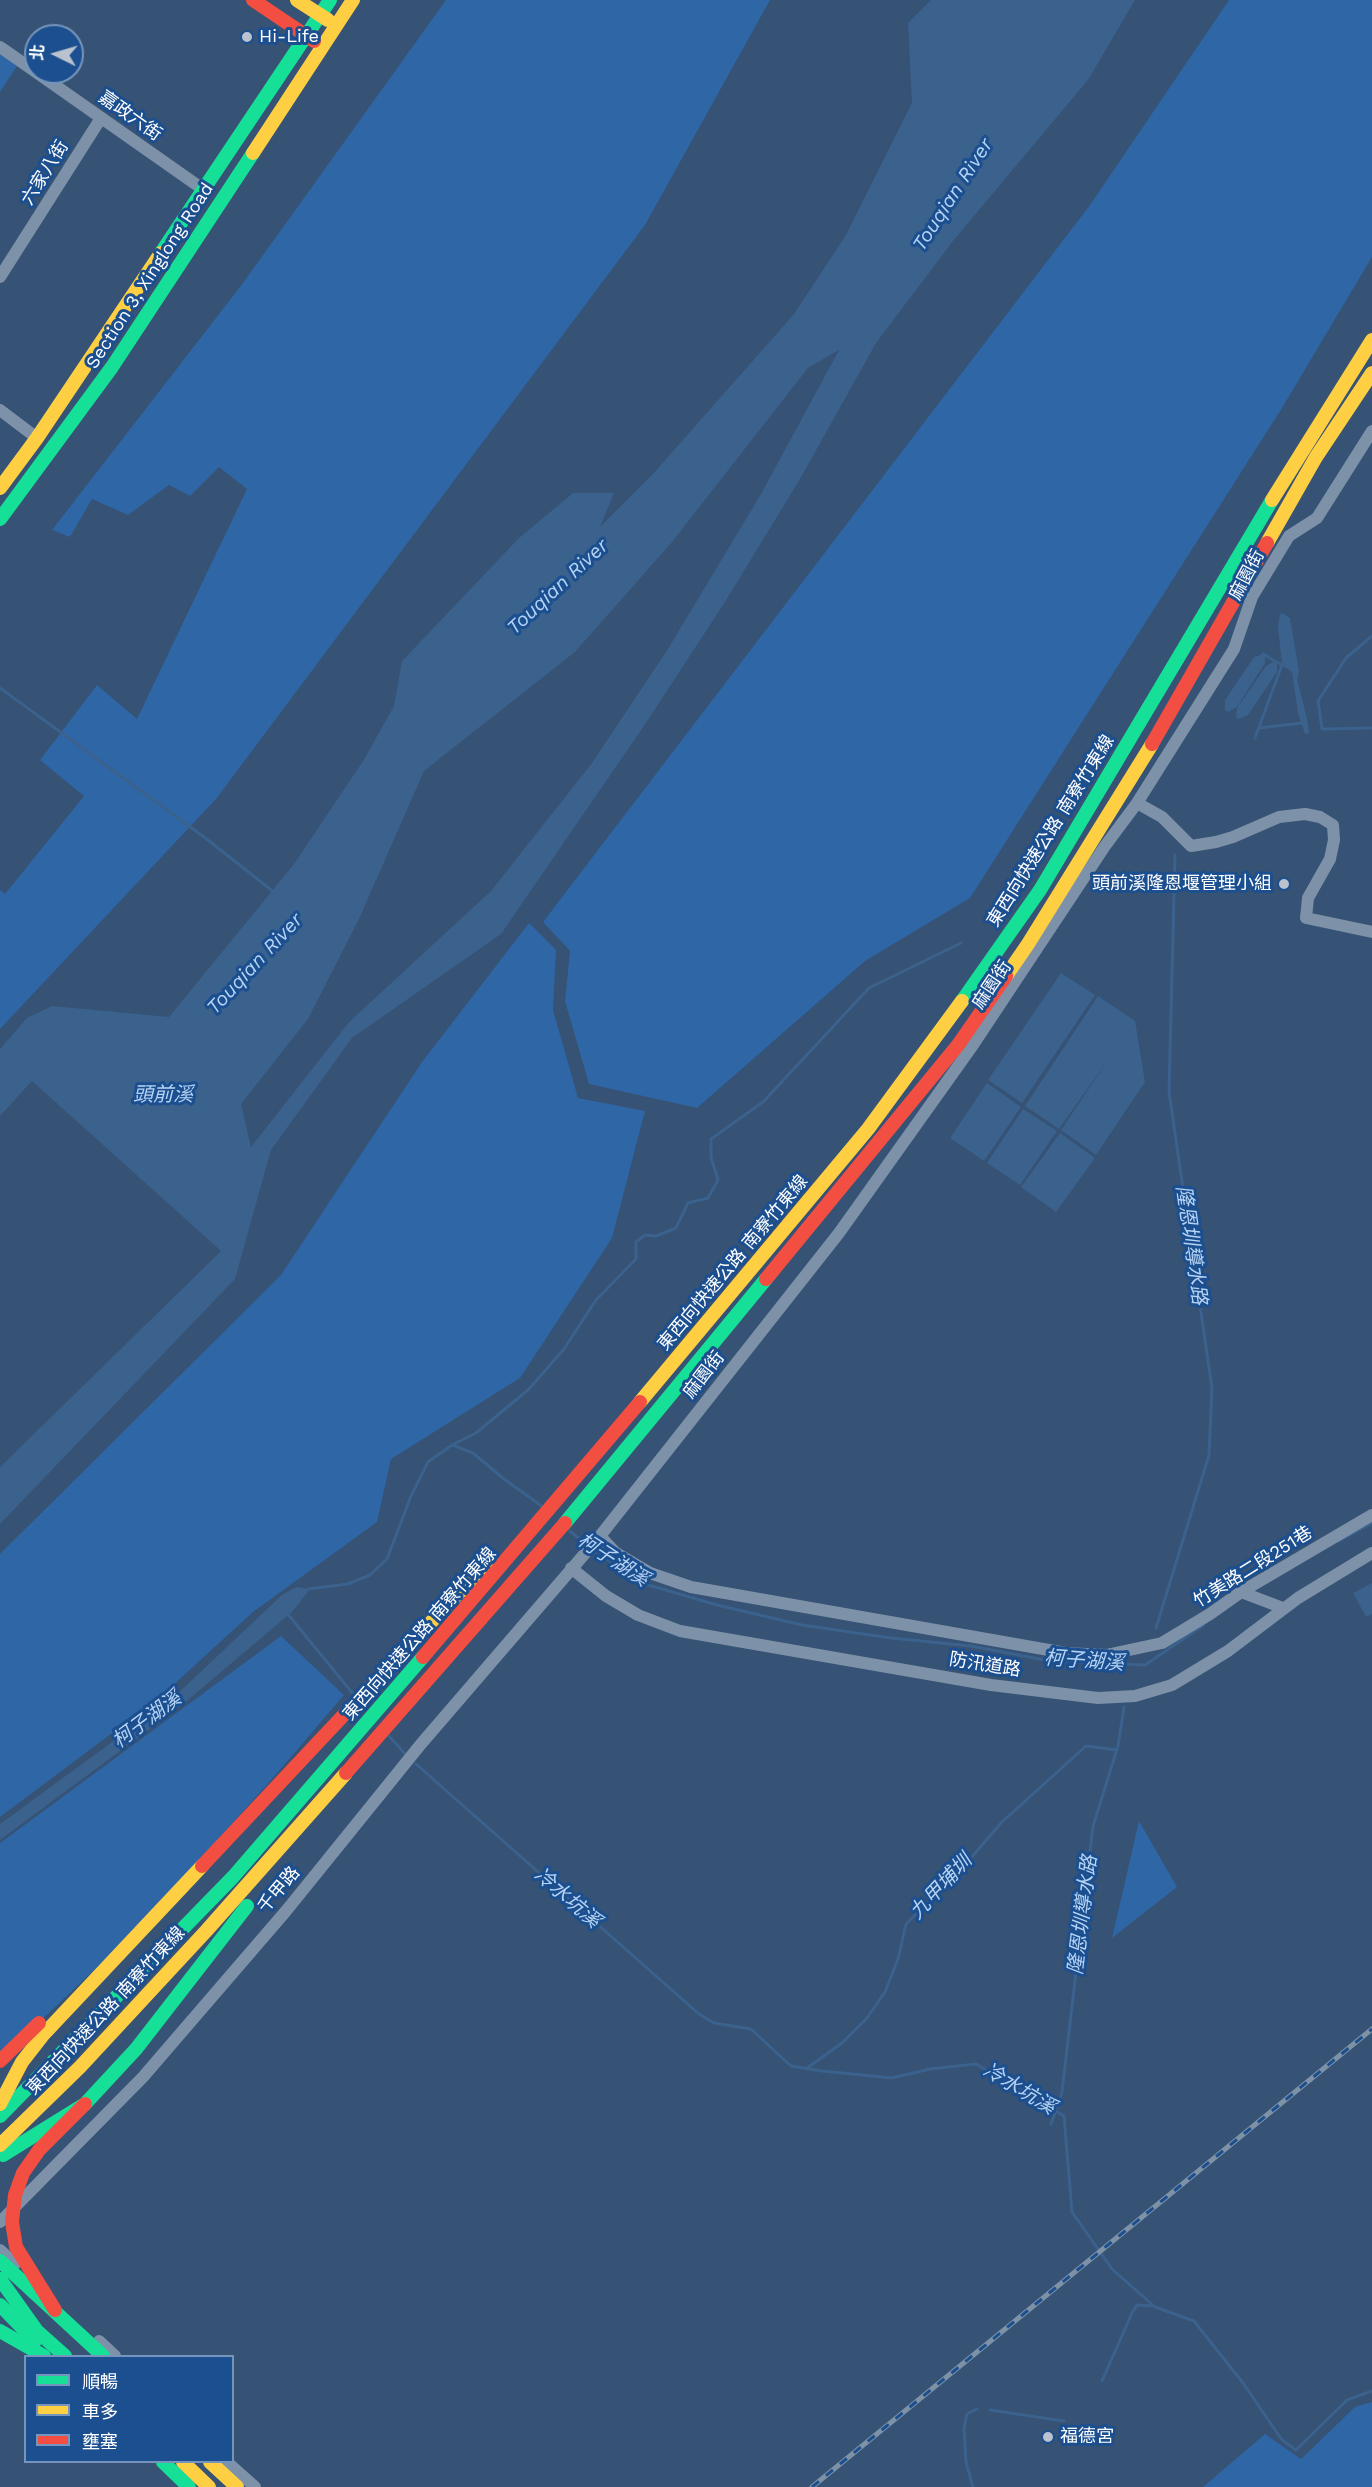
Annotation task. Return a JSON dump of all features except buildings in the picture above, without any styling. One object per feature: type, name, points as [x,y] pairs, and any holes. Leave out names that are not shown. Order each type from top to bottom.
[{"type":"main road","points":[[253,0],[322,48]]},
{"type":"main road","points":[[297,0],[336,25]]},
{"type":"main road","name":"Section 3, Xinglong Road","points":[[0,488],[37,438],[330,0]]},
{"type":"main road","name":"Section 3, Xinglong Road","points":[[0,519],[112,367],[353,0]]},
{"type":"main road","name":"東西向快速公路 南寮竹東線","points":[[0,2116],[233,1877],[406,1678],[868,1129],[957,1009],[1040,890],[1302,449],[1372,340]]},
{"type":"main road","name":"東西向快速公路 南寮竹東線","points":[[0,2145],[80,2067],[417,1696],[538,1557],[958,1045],[1028,944],[1151,745],[1316,457],[1372,373]]},
{"type":"main road","points":[[0,2104],[22,2062],[43,2035],[548,1498],[612,1435]]},
{"type":"main road","points":[[55,2310],[16,2247],[12,2222],[15,2195],[23,2173],[39,2150],[136,2049],[232,1923],[360,1775],[417,1696]]},
{"type":"main road","points":[[0,2061],[86,1979],[127,1945]]},
{"type":"main road","points":[[0,2157],[85,2104]]},
{"type":"main road","points":[[0,2261],[102,2355]]},
{"type":"main road","points":[[0,2280],[55,2310]]},
{"type":"main road","points":[[0,2280],[31,2324],[63,2355]]},
{"type":"main road","points":[[0,2303],[50,2355]]},
{"type":"main road","points":[[0,2331],[42,2355]]},
{"type":"main road","points":[[155,2463],[178,2487]]},
{"type":"main road","points":[[165,2463],[190,2487]]},
{"type":"main road","points":[[184,2463],[209,2487]]},
{"type":"main road","points":[[209,2463],[225,2487]]},
{"type":"main road","points":[[209,2463],[237,2487]]},
{"type":"street","name":"嘉政六街","points":[[0,47],[24,64]]},
{"type":"street","name":"嘉政六街","points":[[53,84],[204,190]]},
{"type":"street","name":"六家八街","points":[[2,270],[101,118]]},
{"type":"street","points":[[0,410],[37,438]]},
{"type":"street","name":"麻園街","points":[[572,1568],[600,1536],[839,1233],[974,1045],[1105,846],[1137,804],[1234,650],[1252,597],[1289,536],[1317,518],[1372,431]]},
{"type":"street","points":[[1137,804],[1162,818],[1191,846],[1216,843],[1279,817],[1305,814],[1320,817],[1333,825],[1334,840],[1330,859],[1308,898],[1306,918],[1372,932]]},
{"type":"street","name":"竹美路二段251巷","points":[[600,1536],[616,1553],[651,1573],[691,1587],[1066,1653],[1106,1655],[1162,1643],[1241,1592],[1372,1515]]},
{"type":"street","name":"防汛道路","points":[[572,1568],[606,1596],[638,1615],[680,1630],[991,1685],[1098,1698],[1135,1696],[1172,1685],[1228,1651],[1283,1608],[1372,1553]]},
{"type":"street","name":"千甲路","points":[[0,2222],[143,2077],[286,1911],[421,1744],[572,1568]]},
{"type":"street","points":[[1241,1592],[1283,1608]]},
{"type":"street","points":[[0,2250],[114,2355]]},
{"type":"street","points":[[0,2303],[14,2281],[28,2277]]},
{"type":"street","points":[[0,2316],[12,2312],[28,2292],[28,2277]]},
{"type":"street","points":[[0,2316],[50,2355]]},
{"type":"street","points":[[165,2463],[178,2487]]},
{"type":"street","points":[[190,2487],[197,2476],[223,2463]]},
{"type":"street","points":[[226,2463],[252,2486]]},
{"type":"shaded area","points":[[446,0],[770,0],[645,225],[216,799],[0,1029],[0,890],[5,894],[84,796],[40,760],[97,685],[137,719],[247,489],[219,467],[190,496],[169,485],[128,515],[92,499],[70,537],[52,530],[243,283]]},
{"type":"shaded area","points":[[1229,0],[1372,0],[1372,257],[1282,408],[970,898],[865,961],[697,1108],[589,1084],[565,1001],[570,951],[543,922],[1090,205]]},
{"type":"shaded area","points":[[0,51],[19,63],[0,92]]},
{"type":"shaded area","points":[[529,923],[556,950],[553,1010],[578,1098],[645,1111],[612,1238],[520,1378],[391,1459],[377,1522],[253,1612],[159,1698],[0,1817],[0,1554],[281,1275],[422,1062]]},
{"type":"shaded area","points":[[281,1636],[344,1695],[266,1786],[126,1940],[0,2059],[0,1843]]},
{"type":"shaded area","points":[[1139,1821],[1177,1887],[1112,1938]]},
{"type":"shaded area","points":[[1372,2402],[1372,2487],[1203,2487],[1265,2434],[1301,2459],[1355,2407]]},
{"type":"water","name":"頭前溪","points":[[931,0],[1135,0],[1088,80],[953,241],[876,343],[800,479],[725,602],[646,723],[501,934],[352,1038],[271,1150],[235,1279],[0,1524],[0,1467],[221,1251],[32,1081],[0,1116],[0,1049],[27,1018],[52,1006],[169,1017],[294,864],[363,761],[394,706],[402,661],[519,538],[573,493],[614,493],[600,527],[651,476],[794,314],[846,235],[912,103],[908,23]],"holes":[[[839,350],[761,494],[666,652],[592,763],[491,891],[349,1022],[251,1147],[241,1104],[308,1019],[359,919],[424,771],[575,652],[672,542],[808,368]]]},
{"type":"water","points":[[1280,614],[1290,618],[1299,671],[1297,679],[1309,733],[1305,734],[1298,713],[1292,672],[1282,665],[1278,626]]},
{"type":"water","points":[[1263,654],[1265,663],[1237,707],[1228,712],[1225,710],[1225,700],[1254,657]]},
{"type":"water","points":[[1274,661],[1277,662],[1277,672],[1248,715],[1236,718],[1237,708],[1266,666]]},
{"type":"water","points":[[1061,973],[1095,995],[1022,1103],[988,1080]]},
{"type":"water","points":[[1098,996],[1135,1021],[1145,1082],[1096,1155],[1061,1130],[1108,1060],[1059,1129],[1025,1106]]},
{"type":"water","points":[[987,1083],[1021,1107],[984,1161],[950,1138]]},
{"type":"water","points":[[1023,1109],[1057,1131],[1020,1185],[987,1163]]},
{"type":"water","points":[[1060,1133],[1095,1158],[1056,1212],[1021,1187]]},
{"type":"water","points":[[1372,1583],[1372,1614],[1366,1617],[1353,1593]]},
{"type":"water","points":[[296,1587],[310,1589],[292,1612],[182,1705],[0,1840],[0,1824],[175,1696],[282,1595]]},
{"type":"waterway","points":[[1372,636],[1346,658],[1318,701],[1322,729],[1372,728]]},
{"type":"waterway","points":[[1255,738],[1282,665],[1263,654]]},
{"type":"waterway","points":[[0,688],[204,837],[275,893]]},
{"type":"waterway","points":[[1259,728],[1302,723]]},
{"type":"waterway","name":"隆恩圳導水路","points":[[1156,1628],[1209,1455],[1212,1388],[1169,1092],[1175,855]]},
{"type":"waterway","points":[[452,1445],[476,1433],[528,1390],[564,1349],[596,1300],[636,1259],[636,1242],[645,1235],[656,1236],[676,1228],[688,1203],[708,1198],[718,1180],[711,1157],[711,1139],[763,1102],[869,988],[961,943]]},
{"type":"waterway","name":"柯子湖溪","points":[[308,1589],[348,1584],[370,1575],[387,1559],[411,1496],[428,1462],[452,1445],[473,1453],[543,1507]]},
{"type":"waterway","name":"柯子湖溪","points":[[1339,1541],[1372,1523]]},
{"type":"waterway","name":"柯子湖溪","points":[[570,1531],[588,1546]]},
{"type":"waterway","name":"柯子湖溪","points":[[593,1550],[645,1584],[717,1605],[802,1625],[891,1638],[971,1646],[1050,1661],[1145,1665],[1204,1625]]},
{"type":"waterway","name":"冷水坑溪","points":[[286,1612],[354,1695]]},
{"type":"waterway","name":"隆恩圳導水路","points":[[1051,2124],[1062,2092],[1093,1826],[1118,1746],[1124,1707]]},
{"type":"waterway","name":"冷水坑溪","points":[[389,1736],[406,1755]]},
{"type":"waterway","name":"九甲埔圳","points":[[807,2068],[842,2043],[867,2018],[885,1992],[898,1959],[906,1924],[964,1866],[1002,1822],[1086,1746],[1117,1750]]},
{"type":"waterway","name":"冷水坑溪","points":[[416,1764],[699,2014],[714,2023],[751,2029],[791,2066],[892,2078],[930,2069],[976,2064],[1064,2116],[1072,2212],[1112,2269],[1155,2307],[1194,2321],[1243,2383],[1282,2440],[1296,2450],[1347,2400],[1372,2391]]},
{"type":"waterway","name":"隆恩圳導水路","points":[[1102,2381],[1137,2305],[1153,2306]]},
{"type":"waterway","points":[[973,2487],[966,2462],[964,2428],[967,2414],[977,2409]]},
{"type":"waterway","points":[[990,2410],[1064,2421]]},
{"type":"railway","points":[[812,2487],[1372,2029]]},
{"type":"traffic: fast","points":[[161,253],[330,0]]},
{"type":"traffic: fast","points":[[0,519],[112,367],[253,153]]},
{"type":"traffic: fast","points":[[962,1001],[1040,890],[1272,500]]},
{"type":"traffic: fast","points":[[565,1523],[766,1279]]},
{"type":"traffic: fast","points":[[0,2116],[233,1877],[423,1657]]},
{"type":"traffic: fast","points":[[3,2155],[85,2104],[136,2049],[247,1906]]},
{"type":"traffic: fast","points":[[0,2261],[102,2355]]},
{"type":"traffic: fast","points":[[0,2279],[37,2331],[64,2355]]},
{"type":"traffic: fast","points":[[0,2305],[35,2341]]},
{"type":"traffic: fast","points":[[0,2331],[42,2355]]},
{"type":"traffic: fast","points":[[164,2463],[189,2487]]},
{"type":"traffic: slow","points":[[297,0],[328,20]]},
{"type":"traffic: slow","points":[[253,153],[353,0]]},
{"type":"traffic: slow","points":[[0,488],[37,438],[161,253]]},
{"type":"traffic: slow","points":[[1272,500],[1372,340]]},
{"type":"traffic: slow","points":[[1267,543],[1316,457],[1372,373]]},
{"type":"traffic: slow","points":[[1006,976],[1152,744]]},
{"type":"traffic: slow","points":[[640,1402],[868,1129],[962,1001]]},
{"type":"traffic: slow","points":[[400,1655],[486,1564]]},
{"type":"traffic: slow","points":[[0,2145],[80,2067],[207,1930],[346,1773]]},
{"type":"traffic: slow","points":[[0,2104],[22,2062],[43,2035],[202,1866]]},
{"type":"traffic: slow","points":[[184,2463],[209,2487]]},
{"type":"traffic: slow","points":[[211,2463],[237,2487]]},
{"type":"traffic: jam","points":[[253,0],[314,41]]},
{"type":"traffic: jam","points":[[1152,744],[1267,543]]},
{"type":"traffic: jam","points":[[766,1279],[958,1045],[1006,976]]},
{"type":"traffic: jam","points":[[423,1657],[640,1402]]},
{"type":"traffic: jam","points":[[346,1773],[565,1523]]},
{"type":"traffic: jam","points":[[202,1866],[400,1655]]},
{"type":"traffic: jam","points":[[0,2061],[39,2023]]},
{"type":"traffic: jam","points":[[55,2310],[16,2247],[12,2222],[15,2195],[23,2173],[39,2150],[85,2104]]},
{"type":"place","name":"Hi-Life","points":[[247,37]]},
{"type":"place","name":"頭前溪隆恩堰管理小組","points":[[1284,884]]},
{"type":"place","name":"福德宮","points":[[1048,2437]]},
{"type":"water label","name":"Touqian River","points":[[953,195]]},
{"type":"water label","name":"Touqian River","points":[[558,587]]},
{"type":"water label","name":"Touqian River","points":[[255,964]]}]
